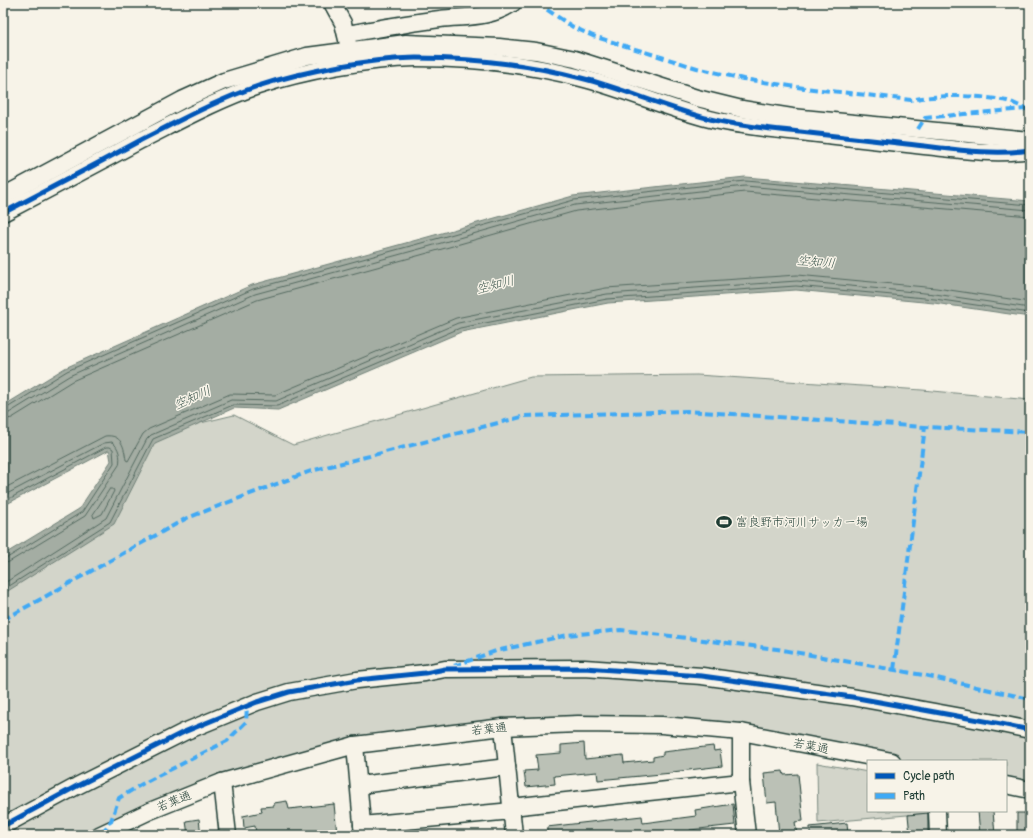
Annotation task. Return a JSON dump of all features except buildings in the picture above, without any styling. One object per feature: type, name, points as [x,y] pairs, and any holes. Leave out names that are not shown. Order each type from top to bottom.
[{"type":"street","points":[[332,3],[343,23],[350,50]]},
{"type":"street","points":[[346,34],[440,19],[478,16],[501,10],[513,3]]},
{"type":"street","points":[[3,196],[182,100],[224,81],[307,56],[406,43],[470,45],[521,49],[575,59],[697,98],[742,109],[792,117],[1030,140]]},
{"type":"street","points":[[3,213],[188,116],[257,87],[291,77],[327,69],[376,61],[414,58],[460,59],[496,62],[583,78],[703,117],[741,125],[847,138],[991,152],[1030,150]]},
{"type":"street","points":[[3,826],[77,786],[184,732],[258,702],[289,692],[357,680],[425,673],[445,669],[584,668],[702,676],[852,697],[1030,730]]},
{"type":"street","name":"若葉通","points":[[101,834],[150,811],[222,782],[355,745],[503,727],[578,724],[662,725],[741,732],[887,760]]},
{"type":"street","points":[[503,727],[514,835]]},
{"type":"street","points":[[741,732],[741,782],[748,835]]},
{"type":"street","points":[[355,745],[363,830],[512,809],[741,782]]},
{"type":"street","points":[[359,785],[507,767]]},
{"type":"street","points":[[222,782],[228,835]]},
{"type":"street","points":[[1007,785],[1030,790]]},
{"type":"street","points":[[937,812],[938,835]]},
{"type":"shaded area","points":[[697,375],[922,390],[1030,400],[1030,790],[1007,785],[1007,760],[887,760],[741,732],[503,727],[302,760],[99,835],[3,835],[3,584],[102,517],[146,436],[234,415],[293,445],[531,377]]},
{"type":"shaded area","points":[[817,763],[867,772],[867,812],[929,813],[818,823]]},
{"type":"water","name":"空知川","points":[[745,177],[1030,201],[1030,317],[934,303],[796,290],[608,303],[461,332],[278,410],[234,408],[155,443],[114,524],[3,594],[3,555],[79,509],[111,461],[109,450],[3,506],[3,406],[65,368],[252,285],[573,196]]},
{"type":"marked path","points":[[537,3],[573,27],[593,36],[697,68],[743,79],[804,88],[911,100],[946,96],[984,97],[1007,101],[1030,109]]},
{"type":"marked path","points":[[918,129],[925,118],[1026,109]]},
{"type":"marked path","points":[[3,620],[187,518],[311,471],[525,416],[687,411],[925,427],[1030,432]]},
{"type":"marked path","points":[[894,670],[925,427]]},
{"type":"marked path","points":[[454,666],[496,651],[568,635],[621,630],[777,649],[923,675],[1030,699]]},
{"type":"marked path","points":[[102,833],[111,821],[119,798],[142,784],[227,741],[246,722],[247,706]]},
{"type":"cycle path","points":[[3,213],[141,140],[213,104],[258,86],[295,75],[336,67],[357,63],[397,59],[458,59],[541,69],[597,82],[694,115],[743,125],[968,151],[1015,152],[1030,150]]},
{"type":"cycle path","points":[[3,826],[77,786],[184,732],[257,702],[289,692],[357,680],[425,673],[445,669],[584,668],[702,676],[852,697],[1030,730]]},
{"type":"place","name":"富良野市河川サッカー場","points":[[724,522]]}]
